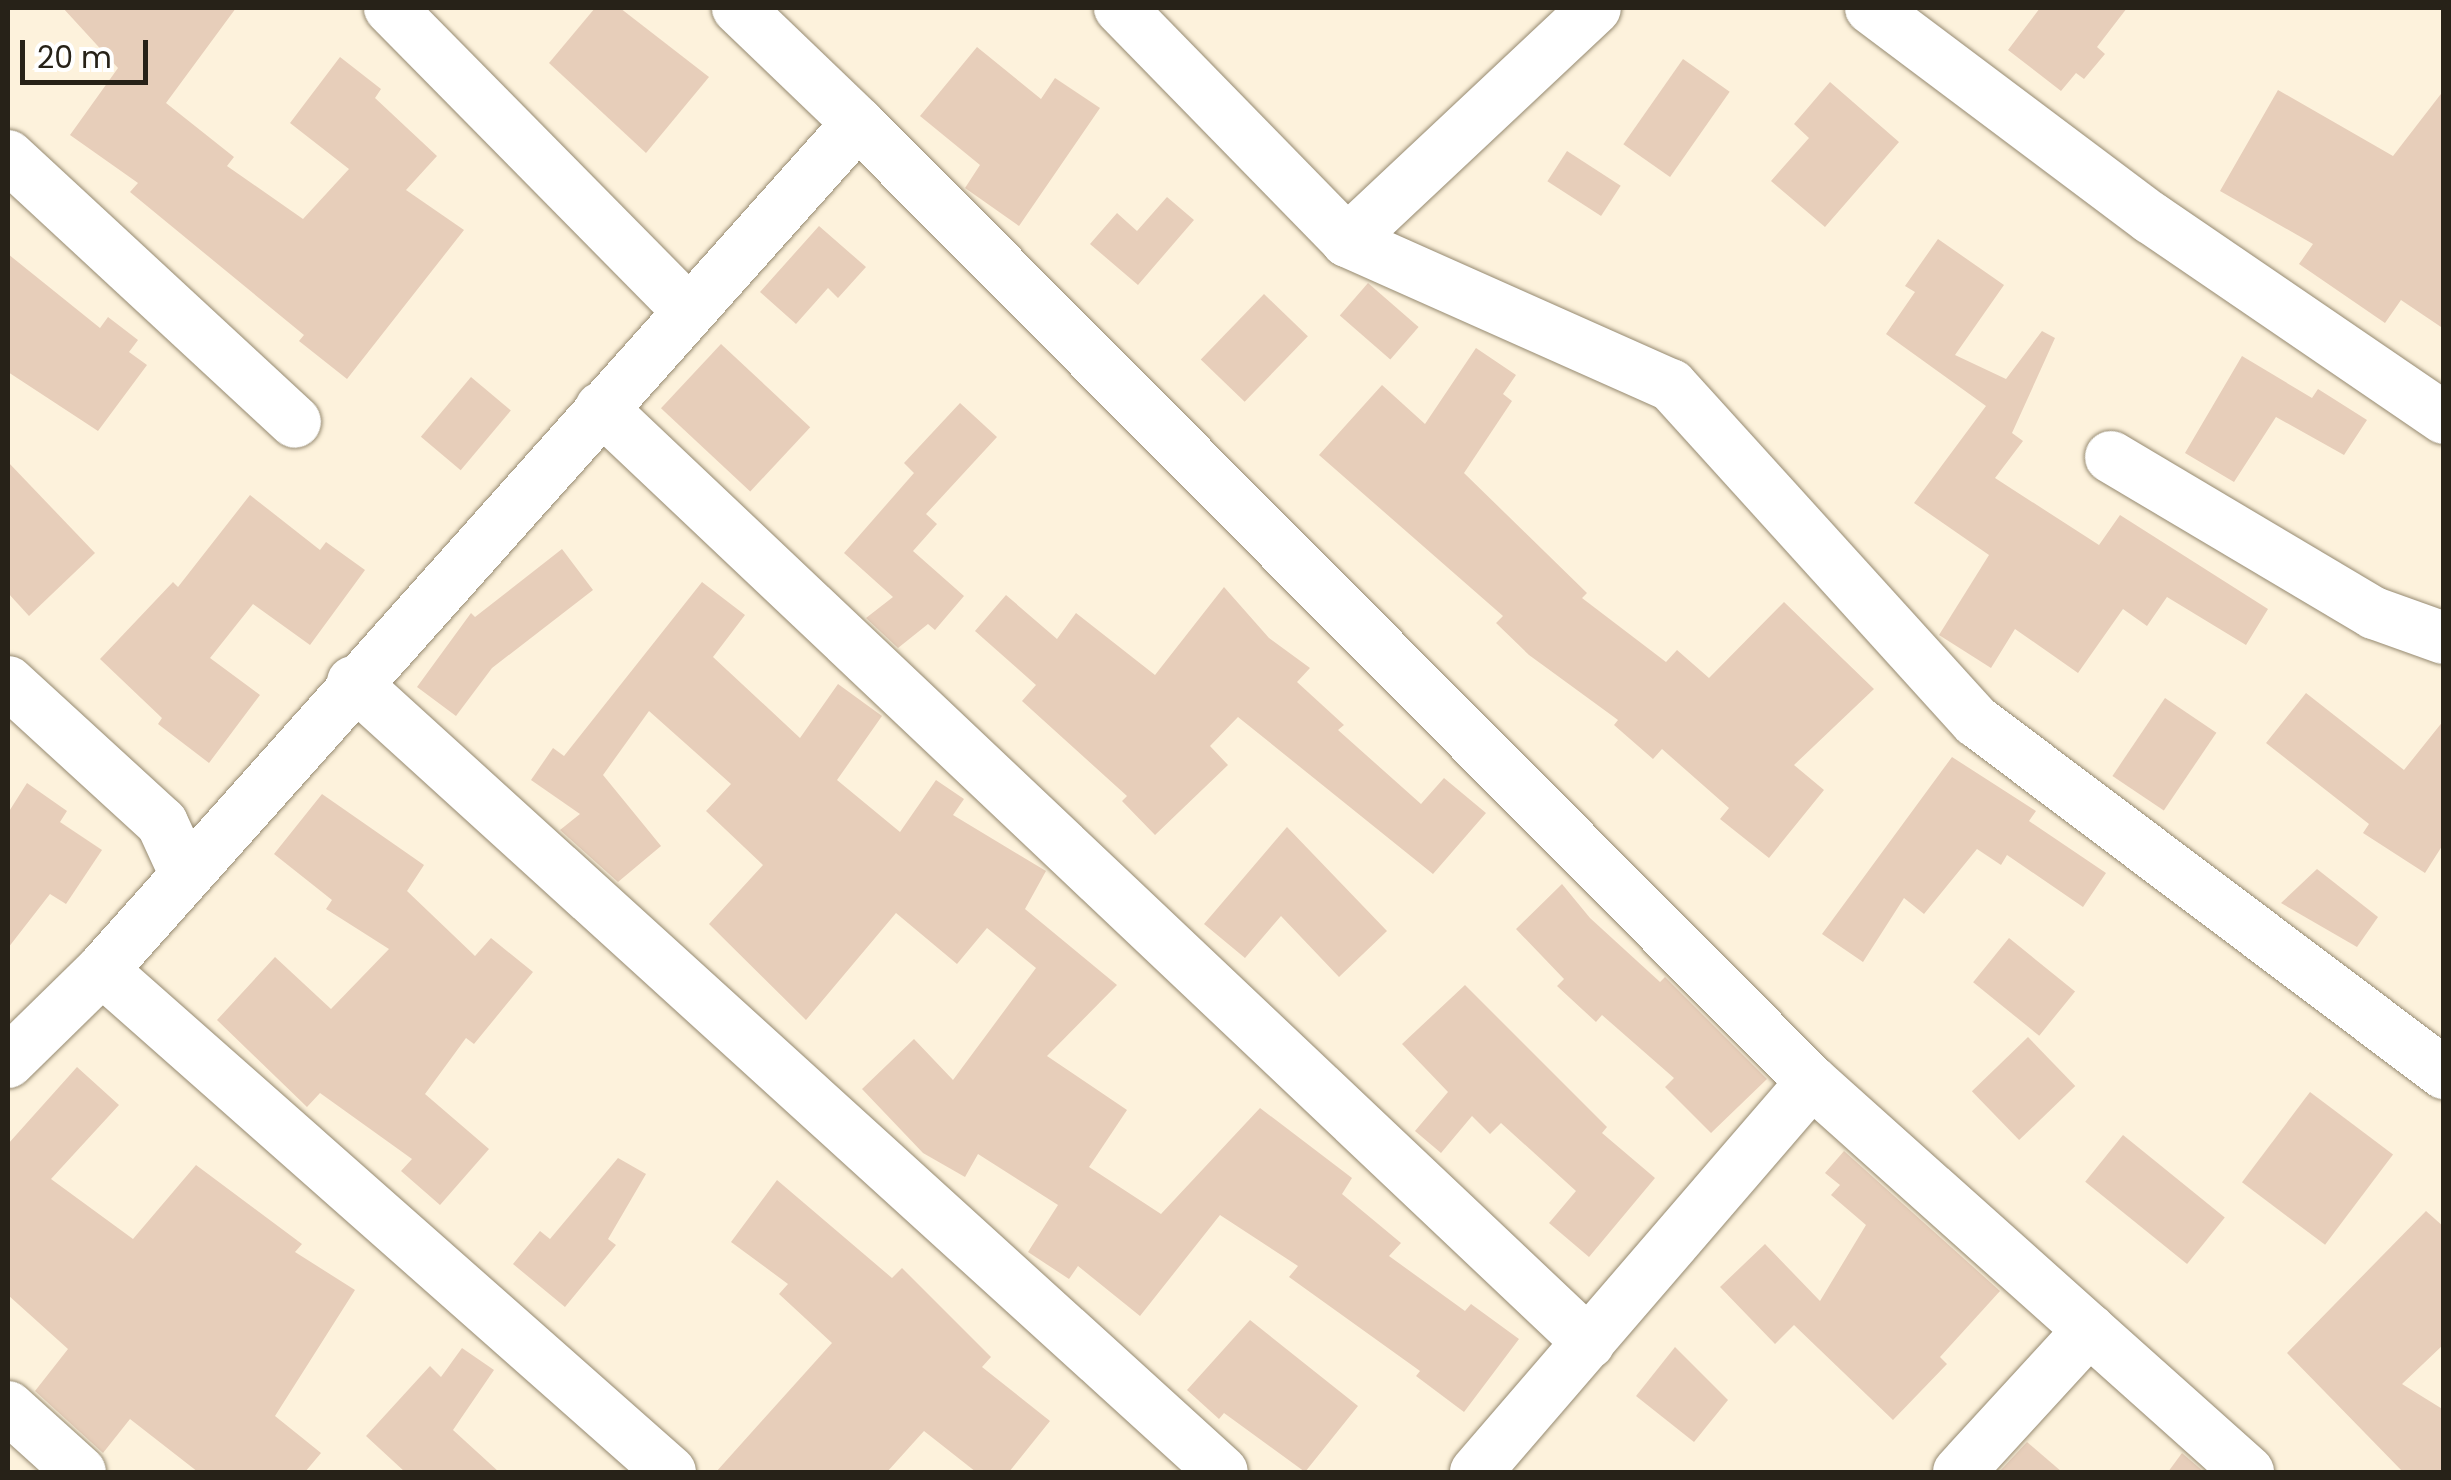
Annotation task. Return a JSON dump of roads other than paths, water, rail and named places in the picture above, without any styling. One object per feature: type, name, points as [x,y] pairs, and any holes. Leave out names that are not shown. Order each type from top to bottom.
[{"type":"street","points":[[390,8],[686,309]]},
{"type":"street","points":[[738,8],[858,123],[1812,1082],[2248,1472]]},
{"type":"street","points":[[1120,8],[1347,241],[1671,385],[1976,721],[2444,1073]]},
{"type":"street","points":[[1347,241],[1595,8]]},
{"type":"street","points":[[1871,8],[2151,218],[2444,418]]},
{"type":"street","points":[[8,1062],[102,970],[353,682],[858,123]]},
{"type":"street","points":[[8,156],[295,422]]},
{"type":"street","points":[[601,408],[1590,1343]]},
{"type":"street","points":[[2110,457],[2374,614],[2444,638]]},
{"type":"street","points":[[8,682],[162,823],[185,873]]},
{"type":"street","points":[[353,682],[1222,1472]]},
{"type":"street","points":[[102,970],[670,1472]]},
{"type":"street","points":[[1476,1472],[1812,1082]]},
{"type":"street","points":[[1958,1472],[2089,1330]]},
{"type":"street","points":[[8,1407],[80,1472]]}]
